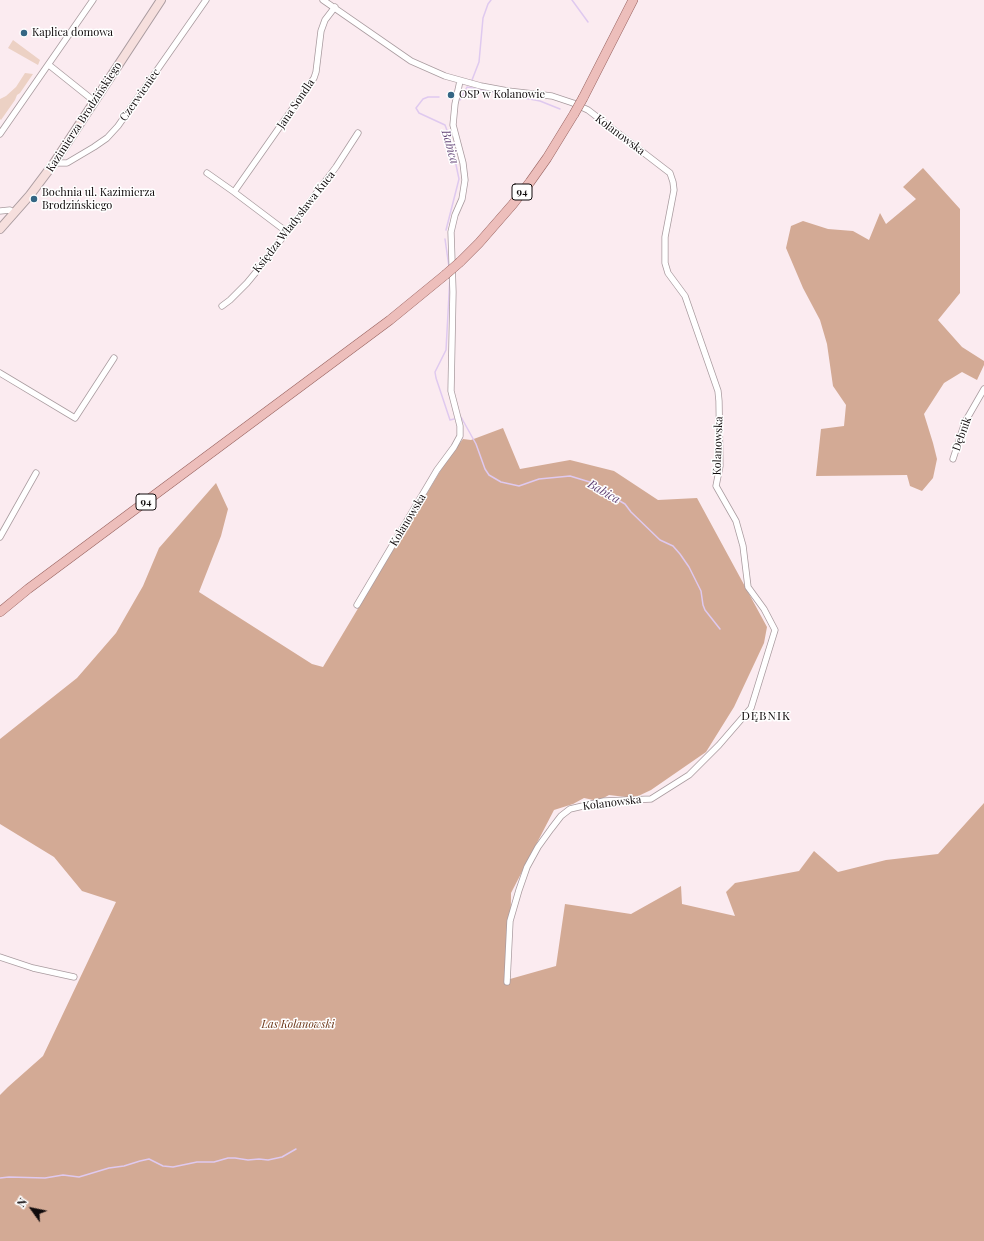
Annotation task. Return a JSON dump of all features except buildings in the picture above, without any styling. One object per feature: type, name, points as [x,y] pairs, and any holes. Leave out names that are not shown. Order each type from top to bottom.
[{"type":"main road","name":"Kazimierza Brodzińskiego","points":[[0,229],[54,163],[161,0]]},
{"type":"main road","name":"94","points":[[0,612],[40,580],[390,320],[426,292],[460,262],[479,243],[516,200],[547,158],[583,98],[633,0]]},
{"type":"street","points":[[0,134],[93,0]]},
{"type":"street","name":"Czerwieniec","points":[[54,163],[67,163],[107,138],[118,126],[206,0]]},
{"type":"street","name":"Kolanowska","points":[[323,0],[411,61],[445,76],[460,81],[508,91],[552,96],[588,110],[670,173],[674,190],[665,237],[665,263],[668,273],[685,296],[718,391],[720,466],[716,486],[736,521],[744,546],[748,587],[764,609],[775,630],[751,708],[720,745],[689,776],[651,799],[604,801],[570,808],[551,829],[538,847],[527,867],[510,921],[507,982]]},
{"type":"street","name":"Jana Sondla","points":[[234,192],[314,78],[316,72],[320,31],[325,20],[335,7]]},
{"type":"street","points":[[49,65],[94,101]]},
{"type":"street","name":"Kolanowska","points":[[357,605],[437,470],[460,436],[460,426],[452,391],[453,292],[451,232],[455,215],[462,199],[465,180],[463,163],[453,125],[455,104],[460,81]]},
{"type":"street","name":"Księdza Władysława Kuca","points":[[222,306],[247,283],[336,167],[358,133]]},
{"type":"street","points":[[207,173],[286,232]]},
{"type":"street","points":[[0,211],[10,210],[14,213]]},
{"type":"street","points":[[0,373],[75,418],[114,358]]},
{"type":"street","name":"Dębnik","points":[[953,459],[965,422],[984,389]]},
{"type":"street","points":[[0,537],[36,473]]},
{"type":"street","points":[[0,957],[33,968],[74,977]]},
{"type":"shaded area","points":[[13,40],[40,60],[38,65],[8,48]]},
{"type":"shaded area","points":[[25,73],[33,74],[1,120],[0,99],[16,87]]},
{"type":"green space","points":[[923,168],[960,209],[960,293],[938,320],[962,347],[984,361],[984,365],[977,380],[962,372],[944,383],[924,414],[937,459],[933,478],[922,491],[910,486],[907,475],[816,476],[821,429],[844,426],[846,405],[833,386],[827,344],[820,320],[803,288],[786,248],[791,226],[803,221],[828,229],[853,231],[869,240],[880,213],[886,224],[916,199],[903,187]]},
{"type":"green space","name":"Las Kolanowski","points":[[503,428],[520,469],[570,460],[614,471],[658,500],[697,498],[767,627],[764,643],[734,707],[706,752],[651,790],[634,798],[609,795],[598,801],[584,798],[573,804],[554,810],[511,893],[510,979],[556,966],[565,904],[631,914],[681,886],[682,904],[735,916],[726,892],[735,883],[799,871],[814,851],[838,872],[886,860],[938,854],[984,803],[984,1241],[0,1241],[0,1095],[43,1056],[116,902],[82,891],[54,857],[0,824],[0,739],[77,678],[116,633],[143,586],[159,548],[216,483],[228,509],[221,536],[199,592],[312,664],[323,667],[448,458],[463,439],[471,440]]},
{"type":"waterway","name":"Babica","points":[[472,80],[479,62],[483,18],[491,0]]},
{"type":"waterway","points":[[572,0],[588,22]]},
{"type":"waterway","points":[[460,100],[467,87],[540,101],[560,109]]},
{"type":"waterway","name":"Babica","points":[[439,97],[428,97],[423,99],[416,108],[419,113],[445,125],[451,141],[459,179],[446,230]]},
{"type":"waterway","name":"Babica","points":[[445,239],[449,267]]},
{"type":"waterway","name":"Babica","points":[[450,276],[446,350],[435,372],[450,420],[454,419]]},
{"type":"waterway","name":"Babica","points":[[461,417],[476,444],[485,469],[489,475],[501,482],[519,486],[539,479],[570,476],[593,483],[606,493],[625,504],[631,512],[660,540],[673,546],[680,554],[689,567],[701,591],[705,610],[720,629]]},
{"type":"waterway","points":[[0,1178],[45,1178],[63,1175],[79,1177],[109,1168],[124,1166],[149,1159],[163,1166],[173,1167],[197,1162],[214,1162],[228,1158],[268,1160],[282,1157],[296,1149]]},
{"type":"place","name":"Kaplica domowa","points":[[24,33]]},
{"type":"place","name":"OSP w Kolanowie","points":[[451,95]]},
{"type":"place","name":"Bochnia ul. Kazimierza Brodzińskiego","points":[[34,199]]},
{"type":"district","name":"DĘBNIK","points":[[766,716]]}]
